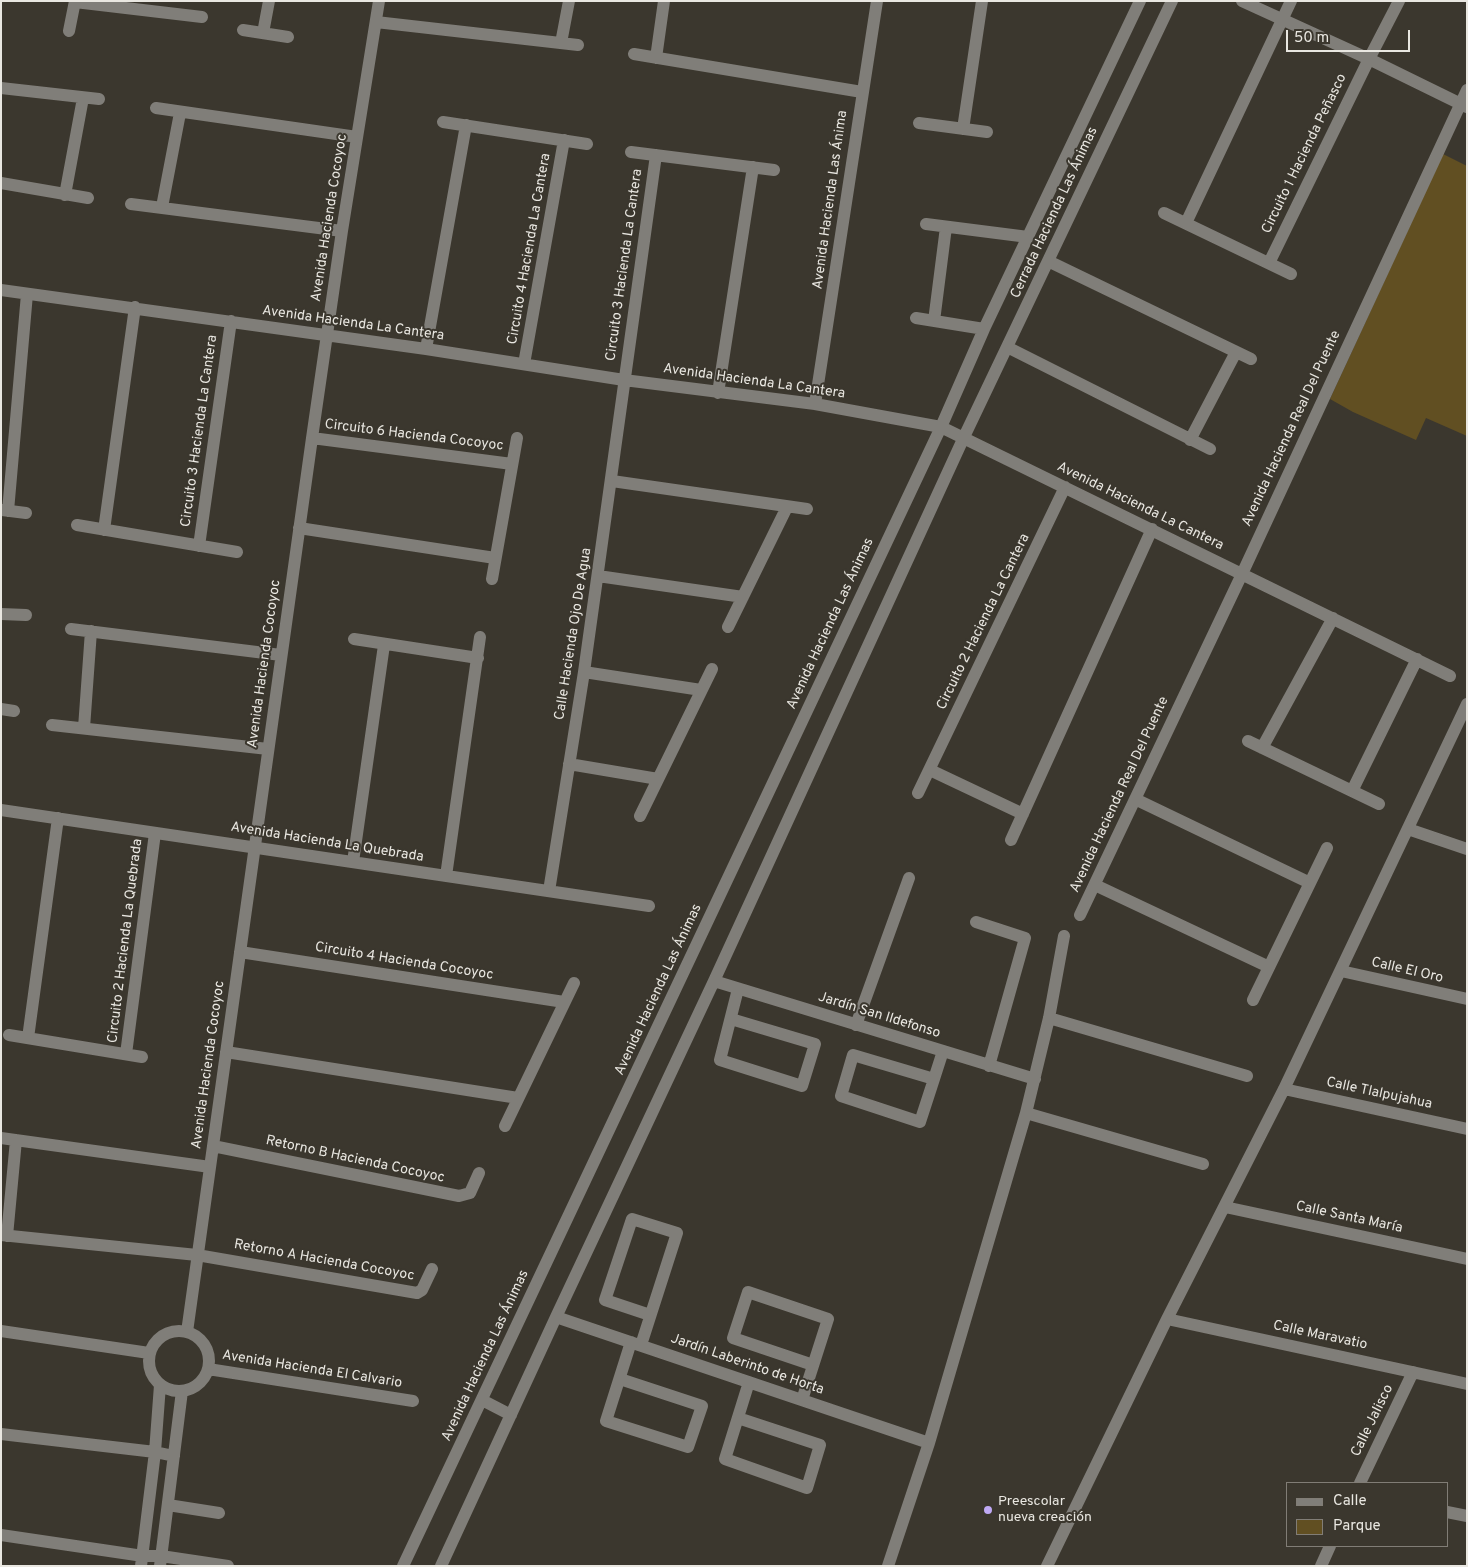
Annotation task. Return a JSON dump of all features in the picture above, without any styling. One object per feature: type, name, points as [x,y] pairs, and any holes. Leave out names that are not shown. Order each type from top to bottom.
[{"type":"street","points":[[264,33],[269,1]]},
{"type":"street","name":"Avenida Hacienda Cocoyoc","points":[[186,1332],[342,231],[379,1]]},
{"type":"street","points":[[561,43],[570,1]]},
{"type":"street","points":[[656,58],[664,1]]},
{"type":"street","name":"Avenida Hacienda Las Ánima","points":[[815,404],[877,1]]},
{"type":"street","points":[[963,129],[982,1]]},
{"type":"street","name":"Cerrada Hacienda Las Ánimas","points":[[941,427],[984,329],[1140,1]]},
{"type":"street","name":"Cerrada Hacienda Las Ánimas","points":[[964,437],[1172,1]]},
{"type":"street","points":[[1242,1],[1368,59],[1463,106]]},
{"type":"street","points":[[1186,223],[1291,1]]},
{"type":"street","name":"Circuito 1 Hacienda Peñasco","points":[[1269,263],[1368,59],[1399,1]]},
{"type":"street","points":[[70,31],[75,2],[175,7],[202,17]]},
{"type":"street","points":[[376,22],[578,45]]},
{"type":"street","points":[[244,30],[288,36]]},
{"type":"street","points":[[634,54],[862,92]]},
{"type":"street","points":[[1,88],[99,99]]},
{"type":"street","name":"Avenida Hacienda Real Del Puente","points":[[1080,915],[1463,106],[1467,90]]},
{"type":"street","points":[[65,195],[83,98]]},
{"type":"street","points":[[156,108],[180,113],[357,137]]},
{"type":"street","points":[[162,207],[180,113]]},
{"type":"street","name":"Circuito 4 Hacienda La Cantera","points":[[443,122],[587,144]]},
{"type":"street","points":[[919,123],[986,132]]},
{"type":"street","points":[[426,349],[466,125]]},
{"type":"street","name":"Circuito 4 Hacienda La Cantera","points":[[524,364],[564,140]]},
{"type":"street","name":"Circuito 3 Hacienda La Cantera","points":[[631,152],[774,170]]},
{"type":"street","name":"Circuito 3 Hacienda La Cantera","points":[[624,380],[656,155]]},
{"type":"street","points":[[718,393],[753,167]]},
{"type":"street","points":[[1,183],[88,198]]},
{"type":"street","points":[[131,204],[342,231]]},
{"type":"street","points":[[1164,213],[1291,274]]},
{"type":"street","points":[[926,224],[1028,237]]},
{"type":"street","points":[[934,321],[946,227]]},
{"type":"street","points":[[1048,261],[1251,359]]},
{"type":"street","name":"Avenida Hacienda La Cantera","points":[[1,290],[426,349],[624,380],[815,404],[941,427],[1450,676]]},
{"type":"street","points":[[26,513],[4,510],[27,294]]},
{"type":"street","points":[[104,530],[135,308]]},
{"type":"street","points":[[916,318],[984,329]]},
{"type":"street","name":"Circuito 3 Hacienda La Cantera","points":[[199,546],[231,321]]},
{"type":"street","points":[[1007,347],[1210,449]]},
{"type":"street","points":[[1190,440],[1236,352]]},
{"type":"street","name":"Calle Hacienda Ojo De Agua","points":[[549,891],[584,672],[612,481],[624,380]]},
{"type":"street","name":"Avenida Hacienda Las Ánimas","points":[[403,1566],[941,427]]},
{"type":"street","points":[[442,1566],[964,437]]},
{"type":"street","name":"Circuito 6 Hacienda Cocoyoc","points":[[312,438],[512,464]]},
{"type":"street","name":"Circuito 6 Hacienda Cocoyoc","points":[[492,579],[517,438]]},
{"type":"street","points":[[612,481],[807,509]]},
{"type":"street","name":"Circuito 2 Hacienda La Cantera","points":[[918,793],[1065,487]]},
{"type":"street","points":[[728,628],[787,507]]},
{"type":"street","name":"Circuito 3 Hacienda La Cantera","points":[[77,526],[237,552]]},
{"type":"street","points":[[299,528],[496,558]]},
{"type":"street","points":[[1011,840],[1152,529]]},
{"type":"street","points":[[598,576],[743,597]]},
{"type":"street","points":[[1,614],[26,616]]},
{"type":"street","points":[[1262,748],[1333,618]]},
{"type":"street","points":[[71,629],[282,655]]},
{"type":"street","points":[[84,728],[91,631]]},
{"type":"street","points":[[446,876],[480,637]]},
{"type":"street","points":[[354,640],[478,658]]},
{"type":"street","points":[[352,862],[384,645]]},
{"type":"street","points":[[1352,791],[1417,659]]},
{"type":"street","points":[[640,816],[712,669]]},
{"type":"street","points":[[584,672],[701,690]]},
{"type":"street","points":[[1047,1566],[1167,1319],[1284,1088],[1408,829],[1463,721],[1467,704]]},
{"type":"street","points":[[52,725],[268,749]]},
{"type":"street","points":[[1248,741],[1379,804]]},
{"type":"street","points":[[569,764],[658,778]]},
{"type":"street","points":[[930,770],[1023,814]]},
{"type":"street","points":[[1135,798],[1310,883]]},
{"type":"street","name":"Avenida Hacienda La Quebrada","points":[[1,810],[649,906]]},
{"type":"street","points":[[28,1038],[58,818]]},
{"type":"street","points":[[1408,829],[1467,849]]},
{"type":"street","name":"Circuito 2 Hacienda La Quebrada","points":[[126,1054],[155,832]]},
{"type":"street","points":[[1253,1000],[1327,848]]},
{"type":"street","points":[[856,1025],[909,878]]},
{"type":"street","points":[[1094,885],[1269,967]]},
{"type":"street","points":[[976,922],[1025,938],[989,1066]]},
{"type":"street","points":[[888,1566],[929,1443],[1026,1113],[1049,1018],[1064,936]]},
{"type":"street","name":"Circuito 4 Hacienda Cocoyoc","points":[[240,952],[564,1002]]},
{"type":"street","name":"Calle El Oro","points":[[1341,971],[1467,1000]]},
{"type":"street","name":"Jardín San Ildefonso","points":[[714,981],[989,1066],[1035,1078]]},
{"type":"street","points":[[505,1126],[574,983]]},
{"type":"street","points":[[732,1019],[815,1044],[802,1086],[720,1060],[732,1019],[738,989]]},
{"type":"street","points":[[1049,1018],[1247,1076]]},
{"type":"street","name":"Circuito 2 Hacienda La Quebrada","points":[[9,1035],[142,1057]]},
{"type":"street","points":[[934,1079],[853,1055],[841,1096],[920,1122],[934,1079],[943,1051]]},
{"type":"street","points":[[226,1052],[518,1098]]},
{"type":"street","name":"Calle Tlalpujahua","points":[[1284,1088],[1467,1129]]},
{"type":"street","points":[[1026,1113],[1203,1164]]},
{"type":"street","points":[[1,1138],[210,1167]]},
{"type":"street","points":[[16,1140],[4,1235],[197,1254]]},
{"type":"street","name":"Retorno B Hacienda Cocoyoc","points":[[213,1146],[459,1196],[470,1193],[479,1172]]},
{"type":"street","name":"Calle Santa María","points":[[1225,1207],[1467,1259]]},
{"type":"street","points":[[620,1380],[702,1406],[688,1447],[606,1421],[620,1380],[650,1314],[677,1233],[632,1218],[605,1300],[650,1314]]},
{"type":"street","name":"Retorno A Hacienda Cocoyoc","points":[[197,1254],[417,1293],[422,1290],[432,1269]]},
{"type":"street","points":[[802,1400],[828,1319],[748,1292],[733,1338],[813,1365]]},
{"type":"street","name":"Jardín Laberinto de Horta","points":[[556,1317],[929,1443]]},
{"type":"street","name":"Calle Maravatio","points":[[1167,1319],[1467,1384]]},
{"type":"street","points":[[175,1331],[186,1332],[197,1337],[205,1346],[209,1357],[208,1369],[203,1380],[194,1388],[182,1391],[170,1390],[160,1385],[152,1376],[148,1365],[149,1353],[154,1342],[163,1334],[175,1331]]},
{"type":"street","points":[[1,1332],[149,1353]]},
{"type":"street","name":"Avenida Hacienda El Calvario","points":[[208,1369],[413,1401]]},
{"type":"street","name":"Calle Jalisco","points":[[1360,1482],[1413,1372]]},
{"type":"street","points":[[738,1418],[820,1445],[807,1488],[725,1460],[748,1382]]},
{"type":"street","points":[[142,1561],[155,1452],[160,1385]]},
{"type":"street","points":[[160,1561],[182,1391]]},
{"type":"street","points":[[482,1400],[511,1415]]},
{"type":"street","points":[[1,1434],[155,1452],[174,1456]]},
{"type":"street","points":[[168,1505],[219,1513]]},
{"type":"street","points":[[1448,1512],[1467,1516]]},
{"type":"street","points":[[1,1534],[142,1561],[228,1566]]},
{"type":"street","points":[[1321,1566],[1330,1547]]},
{"type":"green space","points":[[1443,154],[1467,166],[1467,436],[1426,418],[1416,440],[1353,412],[1330,399]]},
{"type":"place","name":"Preescolar nueva creación","points":[[988,1510]]}]
